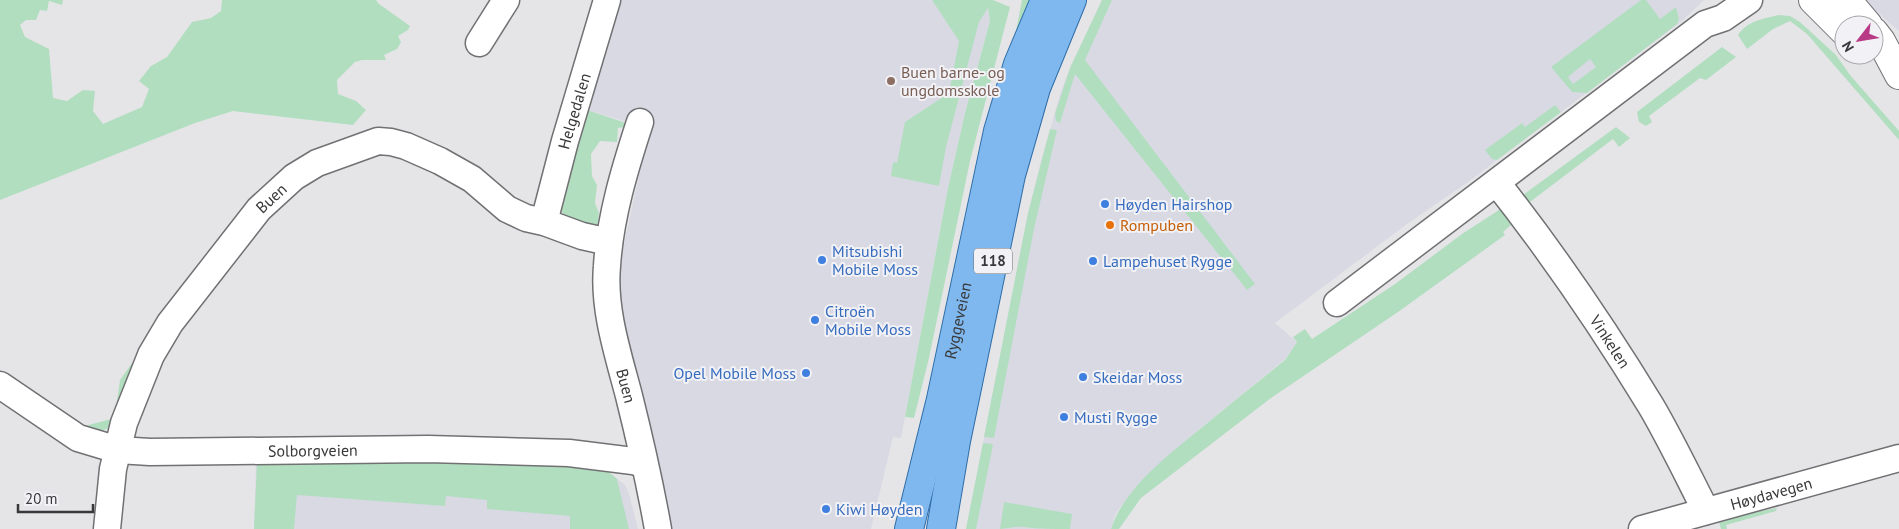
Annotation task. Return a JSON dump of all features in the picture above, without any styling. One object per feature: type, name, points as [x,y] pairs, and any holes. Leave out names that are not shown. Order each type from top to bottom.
[{"type":"main road","name":"Ryggeveien","points":[[909,529],[941,399],[998,131],[1018,64],[1045,0]]},
{"type":"main road","name":"Ryggeveien","points":[[941,529],[958,431],[1011,175],[1036,88],[1072,0]]},
{"type":"street","points":[[479,43],[506,0]]},
{"type":"street","name":"Helgedalen","points":[[544,222],[565,141],[607,0]]},
{"type":"street","points":[[1705,24],[1714,0]]},
{"type":"street","points":[[1337,304],[1705,24],[1723,18],[1749,0]]},
{"type":"street","points":[[1813,0],[1834,21]]},
{"type":"street","points":[[1847,0],[1860,15]]},
{"type":"street","points":[[1884,47],[1899,76]]},
{"type":"street","points":[[1879,65],[1899,76]]},
{"type":"street","name":"Buen","points":[[640,122],[617,205],[606,267],[608,305],[616,346],[658,493],[658,529]]},
{"type":"street","name":"Buen","points":[[107,529],[113,468],[124,423],[151,355],[170,323],[259,209],[294,177],[317,163],[378,141],[406,146],[440,161],[472,179],[507,209],[526,218],[544,222],[582,236],[609,242]]},
{"type":"street","name":"Vinkelen","points":[[1497,183],[1526,220],[1602,330],[1651,407],[1706,511]]},
{"type":"street","name":"Solborgveien","points":[[0,385],[78,438],[118,450],[150,452],[428,449],[569,453],[633,461],[647,452]]},
{"type":"street","name":"Høydavegen","points":[[1642,529],[1899,458]]},
{"type":"shaded area","points":[[614,0],[991,0],[988,10],[990,21],[965,113],[948,188],[901,438],[893,437],[871,529],[669,529],[620,329],[618,272],[649,129],[581,108]]},
{"type":"shaded area","points":[[1102,0],[1704,0],[1682,21],[1468,182],[1407,224],[1275,323],[1297,342],[1285,359],[1185,441],[1149,474],[1115,515],[1111,529],[966,529],[1028,213],[1041,161],[1061,91]]},
{"type":"shaded area","points":[[1865,0],[1899,0],[1899,31],[1884,18],[1884,15],[1881,15]]},
{"type":"shaded area","points":[[331,461],[409,462],[610,473],[624,484],[628,490],[638,529],[254,529],[256,465]]},
{"type":"green space","points":[[0,0],[63,0],[62,5],[49,1],[47,11],[40,10],[36,20],[26,20],[20,25],[25,37],[49,49],[53,98],[67,101],[83,90],[95,91],[93,111],[103,124],[142,107],[149,89],[139,81],[151,66],[167,57],[192,22],[211,18],[221,11],[222,0],[376,0],[410,26],[408,30],[398,36],[401,42],[397,49],[384,55],[386,60],[362,60],[355,62],[337,80],[338,94],[356,101],[366,110],[353,125],[233,111],[195,123],[0,200]]},
{"type":"green space","points":[[932,0],[993,0],[1010,7],[970,161],[929,358],[914,418],[905,417],[948,188],[965,113],[990,21],[988,8],[979,22],[946,147],[939,186],[891,176],[893,162],[897,163],[905,122],[949,93],[959,41]]},
{"type":"green space","points":[[1022,0],[1036,0],[1019,39],[1015,36]]},
{"type":"green space","points":[[1102,0],[1112,0],[1085,60],[1255,284],[1247,290],[1075,74],[1060,123],[1056,121],[1055,114],[1070,68]]},
{"type":"green space","points":[[1641,0],[1646,0],[1660,19],[1676,7],[1679,19],[1677,24],[1587,93],[1572,92],[1551,67]],"holes":[[[1590,59],[1596,67],[1573,84],[1568,77]]]},
{"type":"green space","points":[[1778,15],[1790,16],[1800,22],[1834,53],[1834,65],[1843,65],[1899,131],[1899,140],[1807,34],[1790,21],[1773,29],[1747,49],[1738,35],[1756,21]]},
{"type":"green space","points":[[1722,47],[1736,57],[1706,80],[1700,78],[1649,116],[1652,122],[1646,126],[1639,122],[1637,112]]},
{"type":"green space","points":[[1555,105],[1561,112],[1497,160],[1492,159],[1485,150],[1522,123],[1525,127]]},
{"type":"green space","points":[[581,108],[629,124],[626,127],[618,128],[617,142],[600,141],[591,154],[592,176],[597,185],[595,203],[599,213],[597,228],[564,217],[561,208]]},
{"type":"green space","points":[[1616,127],[1630,138],[1619,147],[1613,139],[1526,205],[1523,195]]},
{"type":"green space","points":[[1050,129],[1057,130],[1034,229],[994,438],[984,437],[1028,213]]},
{"type":"green space","points":[[1502,208],[1512,224],[1503,232],[1505,235],[1398,312],[1271,398],[1141,498],[1119,529],[1111,529],[1128,497],[1153,469],[1285,360],[1297,342],[1293,337],[1305,329],[1312,339],[1395,284],[1462,234]]},
{"type":"green space","points":[[159,325],[110,428],[99,431],[81,427],[111,419],[117,401],[120,380]]},
{"type":"green space","points":[[983,443],[993,444],[991,455],[976,529],[966,529]]},
{"type":"green space","points":[[257,462],[553,462],[596,467],[610,473],[617,479],[629,529],[570,529],[570,516],[487,509],[487,500],[446,496],[445,506],[297,495],[294,529],[254,529]]},
{"type":"green space","points":[[1004,502],[1072,514],[1070,529],[1020,527],[1000,529]]},
{"type":"green space","points":[[1777,508],[1776,511],[1726,525],[1727,529],[1721,529],[1719,522],[1734,516]]},
{"type":"place","name":"Buen barne- og ungdomsskole","points":[[891,81]]},
{"type":"place","name":"Høyden Hairshop","points":[[1105,204]]},
{"type":"place","name":"Rompuben","points":[[1110,225]]},
{"type":"place","name":"Mitsubishi Mobile Moss","points":[[822,260]]},
{"type":"place","name":"Lampehuset Rygge","points":[[1093,261]]},
{"type":"place","name":"Citroën Mobile Moss","points":[[815,320]]},
{"type":"place","name":"Opel Mobile Moss","points":[[806,373]]},
{"type":"place","name":"Skeidar Moss","points":[[1083,377]]},
{"type":"place","name":"Musti Rygge","points":[[1064,417]]},
{"type":"place","name":"Kiwi Høyden","points":[[826,509]]}]
